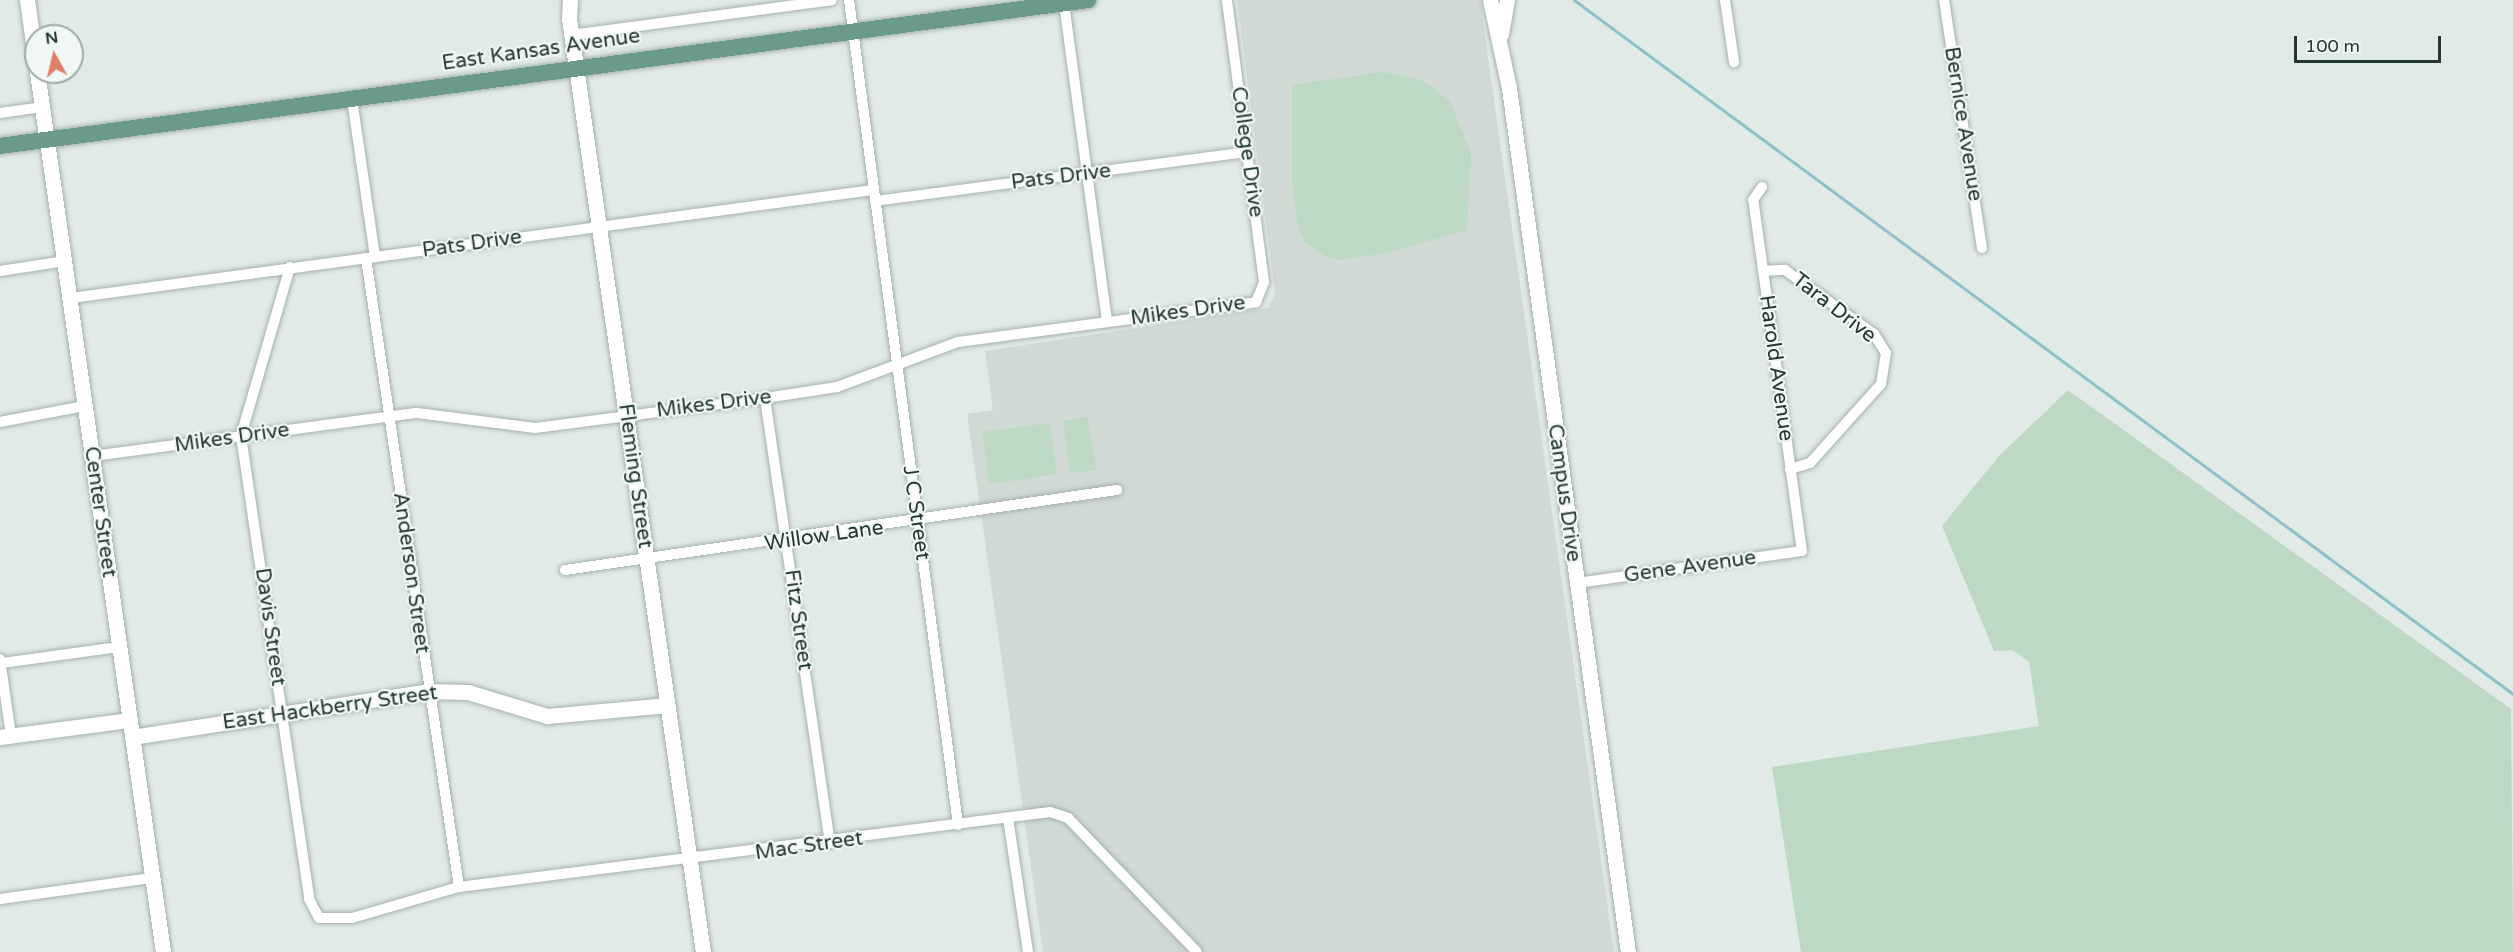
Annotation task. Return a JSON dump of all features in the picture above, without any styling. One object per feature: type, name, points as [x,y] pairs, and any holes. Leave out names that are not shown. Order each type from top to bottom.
[{"type":"main road","name":"East Kansas Avenue","points":[[0,147],[1088,0]]},
{"type":"street","points":[[27,0],[30,24]]},
{"type":"street","name":"Fleming Street","points":[[570,0],[571,35],[703,952]]},
{"type":"street","points":[[571,35],[832,0]]},
{"type":"street","name":"J C Street","points":[[849,0],[851,31],[958,825]]},
{"type":"street","name":"College Drive","points":[[1227,0],[1264,282],[1256,302]]},
{"type":"street","name":"Campus Drive","points":[[1490,0],[1501,34],[1628,952]]},
{"type":"street","name":"Campus Drive","points":[[1501,34],[1507,0]]},
{"type":"street","points":[[1725,0],[1734,62]]},
{"type":"street","name":"Bernice Avenue","points":[[1944,0],[1982,248]]},
{"type":"street","points":[[1064,3],[1107,322]]},
{"type":"street","name":"Center Street","points":[[39,84],[163,952]]},
{"type":"street","name":"Anderson Street","points":[[352,99],[389,416],[428,691],[459,887]]},
{"type":"street","points":[[0,113],[42,107]]},
{"type":"street","name":"Pats Drive","points":[[71,298],[599,226],[1087,174],[1247,152]]},
{"type":"street","name":"Harold Avenue","points":[[1762,187],[1753,200],[1803,552]]},
{"type":"street","points":[[0,271],[65,261]]},
{"type":"street","name":"Davis Street","points":[[290,267],[241,436],[309,899],[319,918],[352,918],[459,887]]},
{"type":"street","name":"Tara Drive","points":[[1762,271],[1785,270],[1874,334],[1886,352],[1881,384],[1810,463],[1790,469]]},
{"type":"street","name":"Mikes Drive","points":[[93,456],[417,413],[535,428],[765,398],[837,387],[958,342],[1256,302]]},
{"type":"street","name":"Fitz Street","points":[[765,398],[830,843]]},
{"type":"street","points":[[0,422],[86,406]]},
{"type":"street","name":"Willow Lane","points":[[565,570],[786,542],[1117,490]]},
{"type":"street","name":"Gene Avenue","points":[[1577,583],[1803,552]]},
{"type":"street","points":[[119,647],[1,661],[5,736],[130,720]]},
{"type":"street","name":"East Hackberry Street","points":[[132,737],[428,691],[468,692],[547,716],[668,705]]},
{"type":"street","name":"Mac Street","points":[[459,887],[690,857],[830,843],[1050,812],[1068,818],[1197,952]]},
{"type":"street","points":[[1008,818],[1028,952]]},
{"type":"street","points":[[0,899],[152,879]]},
{"type":"shaded area","points":[[1237,0],[1480,0],[1614,952],[1043,952],[967,414],[993,410],[985,351],[1268,308],[1275,293]]},
{"type":"green space","points":[[1383,72],[1422,80],[1450,101],[1471,154],[1467,230],[1387,253],[1340,260],[1324,256],[1305,242],[1299,229],[1292,183],[1292,85]]},
{"type":"green space","points":[[2068,390],[2511,709],[2513,952],[1801,952],[1772,767],[2039,726],[2029,662],[2013,650],[1994,651],[1942,526],[1999,456]]},
{"type":"green space","points":[[1088,417],[1096,470],[1070,473],[1063,421]]},
{"type":"green space","points":[[1050,423],[1057,474],[989,484],[982,432]]},
{"type":"waterway","points":[[1574,0],[2513,694]]}]
